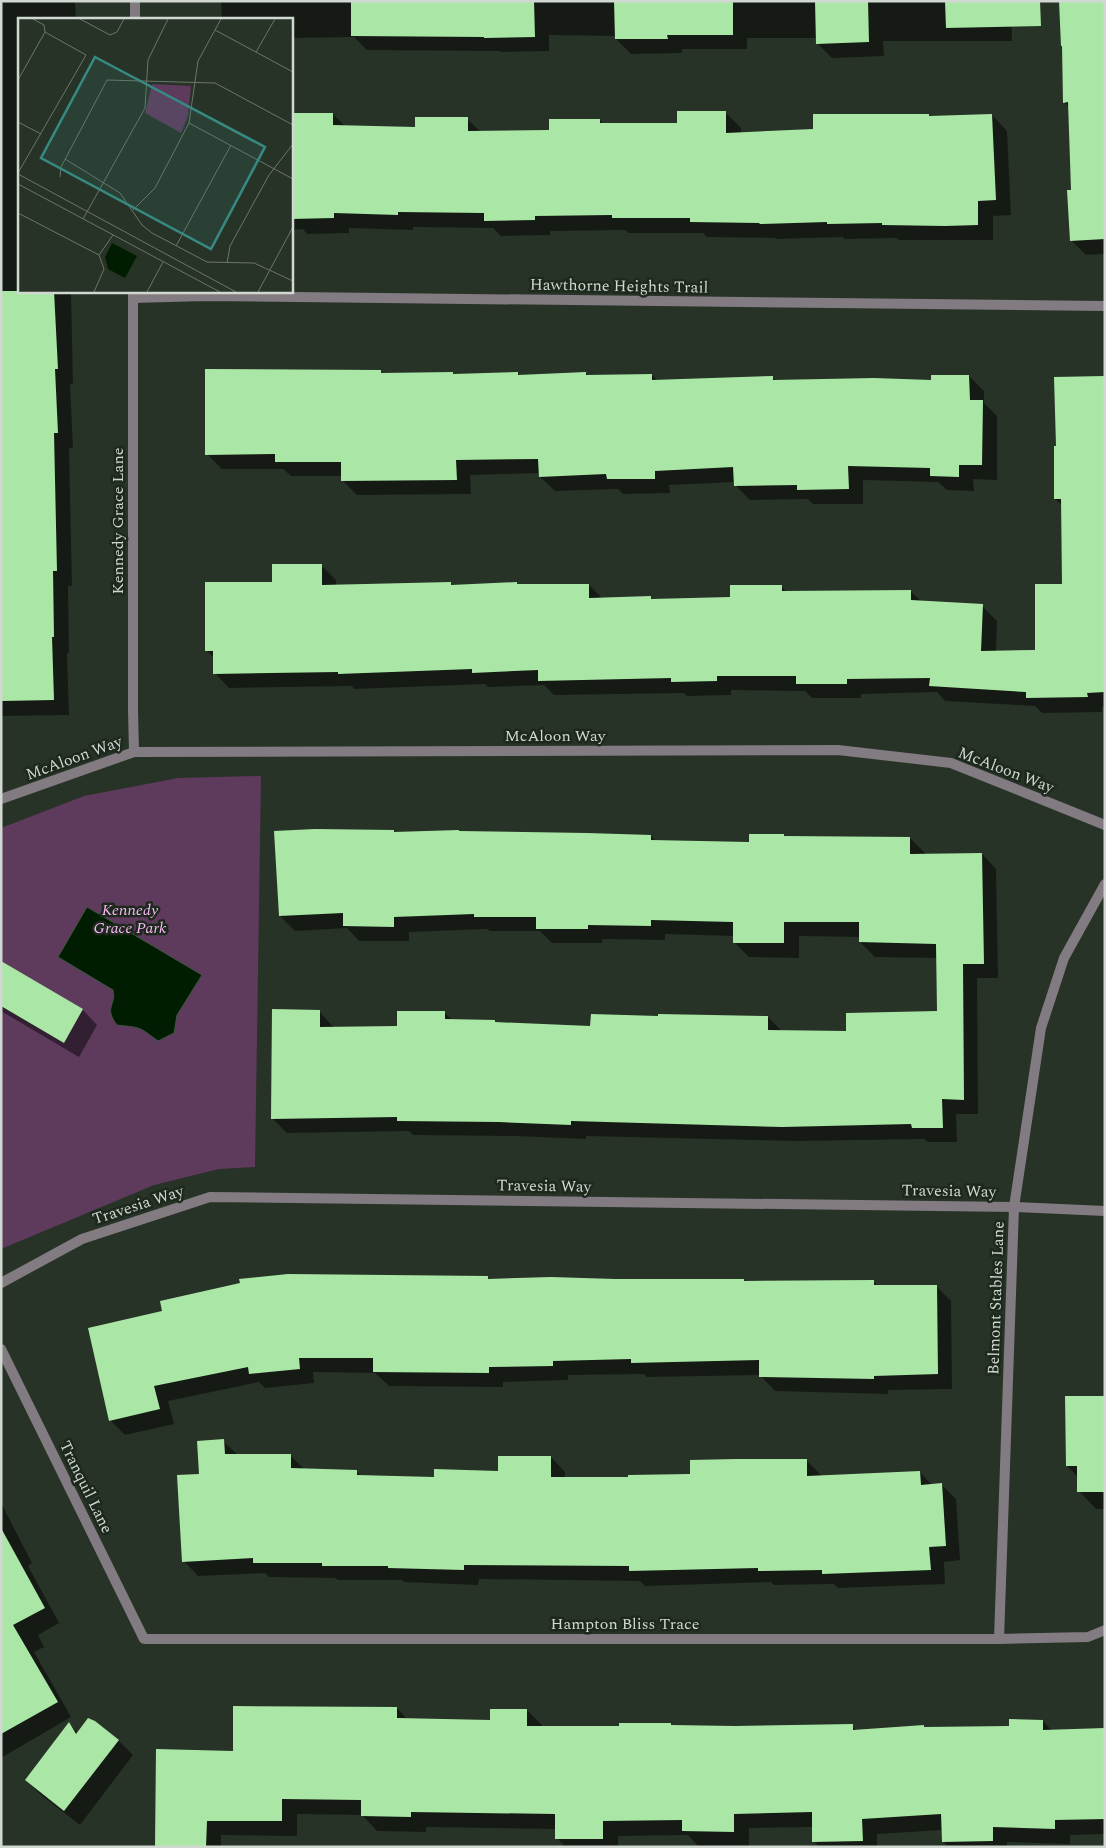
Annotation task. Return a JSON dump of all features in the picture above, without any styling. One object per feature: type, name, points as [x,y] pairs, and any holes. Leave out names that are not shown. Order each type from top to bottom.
[{"type":"street","points":[[134,18],[135,1]]},
{"type":"street","name":"Hawthorne Heights Trail","points":[[133,295],[1105,306]]},
{"type":"street","name":"Kennedy Grace Lane","points":[[133,295],[134,752]]},
{"type":"street","name":"McAloon Way","points":[[1,799],[134,752],[838,750],[951,763],[1105,825]]},
{"type":"street","name":"Belmont Stables Lane","points":[[999,1639],[1014,1206],[1041,1028],[1064,958],[1105,884]]},
{"type":"street","name":"Travesia Way","points":[[1,1283],[82,1239],[210,1197],[1014,1206],[1105,1210]]},
{"type":"street","name":"Tranquil Lane","points":[[1,1349],[144,1638]]},
{"type":"street","name":"Hampton Bliss Trace","points":[[144,1638],[999,1639],[1088,1637],[1105,1630]]},
{"type":"green space","name":"Kennedy Grace Park","points":[[261,776],[255,1167],[219,1169],[154,1185],[1,1249],[1,828],[84,796],[178,778]]},
{"type":"shaded area","points":[[87,907],[202,975],[177,1015],[174,1033],[158,1041],[139,1028],[117,1025],[111,1014],[113,990],[58,957]]},
{"type":"building","points":[[351,1],[534,1],[535,37],[351,36]]},
{"type":"building","points":[[614,1],[733,1],[733,35],[667,35],[668,39],[615,39]]},
{"type":"building","points":[[815,1],[868,1],[869,42],[816,44]]},
{"type":"building","points":[[945,1],[1040,1],[1041,26],[946,28]]},
{"type":"building","points":[[1059,1],[1105,1],[1105,239],[1070,241],[1067,190],[1071,190],[1068,102],[1063,103]]},
{"type":"building","points":[[677,111],[726,111],[726,133],[813,129],[813,114],[929,114],[929,116],[992,114],[996,200],[978,201],[978,225],[945,226],[882,225],[882,223],[827,224],[827,222],[760,224],[690,222],[690,218],[612,218],[612,215],[535,216],[535,220],[484,221],[484,213],[398,212],[398,215],[334,213],[334,218],[292,219],[292,113],[333,113],[333,125],[415,127],[415,117],[468,117],[468,131],[549,130],[549,119],[600,119],[600,123],[677,123]]},
{"type":"building","points":[[1,291],[54,292],[58,369],[55,369],[58,433],[54,433],[57,571],[53,571],[54,637],[52,637],[54,700],[1,701]]},
{"type":"building","points":[[205,369],[381,370],[381,373],[453,372],[453,374],[518,372],[518,375],[586,372],[586,375],[652,374],[652,380],[773,376],[773,380],[874,378],[931,380],[931,375],[969,375],[970,400],[983,400],[982,465],[959,465],[959,477],[930,476],[930,468],[848,466],[849,489],[797,490],[797,485],[734,486],[733,467],[655,471],[655,479],[607,479],[606,474],[539,477],[538,459],[456,460],[457,480],[341,481],[341,462],[275,462],[275,454],[205,455]]},
{"type":"building","points":[[1105,376],[1105,692],[1087,693],[1088,697],[1026,698],[1026,692],[929,686],[930,678],[847,679],[847,684],[796,684],[796,676],[717,676],[717,681],[671,682],[671,678],[538,681],[538,670],[472,673],[472,669],[338,674],[338,672],[213,674],[213,651],[205,651],[205,582],[272,582],[272,564],[322,564],[322,585],[451,582],[451,585],[517,582],[517,584],[589,584],[589,598],[651,596],[651,599],[730,597],[730,585],[782,585],[782,591],[911,590],[911,600],[983,604],[981,651],[1035,650],[1035,584],[1062,584],[1061,499],[1054,499],[1054,446],[1056,446],[1054,377]]},
{"type":"building","points":[[315,829],[394,830],[394,832],[459,830],[587,833],[651,835],[651,840],[749,842],[749,834],[910,837],[910,854],[982,853],[984,964],[963,964],[964,1100],[942,1099],[943,1128],[912,1128],[911,1124],[782,1127],[571,1121],[571,1125],[397,1121],[397,1117],[271,1119],[272,1009],[320,1010],[320,1027],[397,1026],[397,1011],[445,1011],[445,1019],[590,1026],[591,1014],[768,1016],[768,1030],[846,1031],[846,1013],[937,1011],[936,944],[859,942],[859,922],[784,922],[784,943],[733,943],[733,922],[651,920],[651,926],[588,925],[588,929],[536,929],[536,917],[474,917],[474,914],[394,917],[394,927],[343,926],[343,913],[279,916],[274,831]]},
{"type":"building","points":[[1,961],[83,1009],[64,1043],[1,1006]]},
{"type":"building","points":[[288,1274],[488,1276],[488,1279],[551,1277],[744,1279],[744,1281],[874,1280],[874,1285],[937,1285],[938,1374],[874,1376],[874,1379],[759,1377],[759,1360],[631,1363],[631,1359],[553,1361],[553,1366],[489,1367],[489,1373],[373,1372],[373,1358],[299,1358],[300,1369],[249,1374],[248,1367],[154,1386],[160,1409],[109,1421],[88,1328],[162,1311],[160,1301],[240,1283],[239,1279]]},
{"type":"building","points":[[1065,1396],[1105,1396],[1105,1492],[1077,1492],[1077,1466],[1066,1466]]},
{"type":"building","points":[[224,1439],[225,1454],[291,1454],[291,1468],[357,1470],[357,1475],[434,1477],[434,1469],[498,1471],[498,1456],[551,1456],[551,1477],[628,1477],[628,1475],[690,1474],[690,1460],[737,1459],[807,1459],[807,1476],[920,1471],[921,1485],[942,1483],[946,1546],[929,1547],[931,1570],[822,1574],[822,1570],[758,1571],[758,1568],[629,1571],[629,1566],[464,1565],[464,1570],[388,1568],[388,1566],[322,1566],[322,1563],[253,1563],[253,1558],[182,1562],[177,1475],[199,1474],[197,1441]]},
{"type":"building","points":[[1,1528],[45,1608],[13,1625],[58,1702],[1,1734]]},
{"type":"building","points":[[233,1706],[397,1707],[397,1718],[490,1720],[490,1709],[527,1709],[527,1726],[619,1726],[619,1723],[735,1726],[853,1724],[853,1730],[924,1725],[924,1727],[1009,1726],[1009,1719],[1043,1720],[1043,1730],[1105,1728],[1105,1819],[1055,1820],[1055,1829],[993,1827],[993,1841],[942,1842],[941,1814],[862,1819],[863,1841],[812,1842],[812,1812],[734,1814],[734,1832],[682,1831],[682,1820],[603,1821],[603,1839],[555,1839],[555,1814],[411,1812],[411,1817],[361,1816],[361,1800],[282,1799],[282,1821],[207,1821],[206,1847],[155,1847],[156,1749],[233,1751]]},
{"type":"building","points":[[88,1718],[95,1721],[119,1740],[64,1811],[25,1780],[69,1722],[76,1734]]}]
